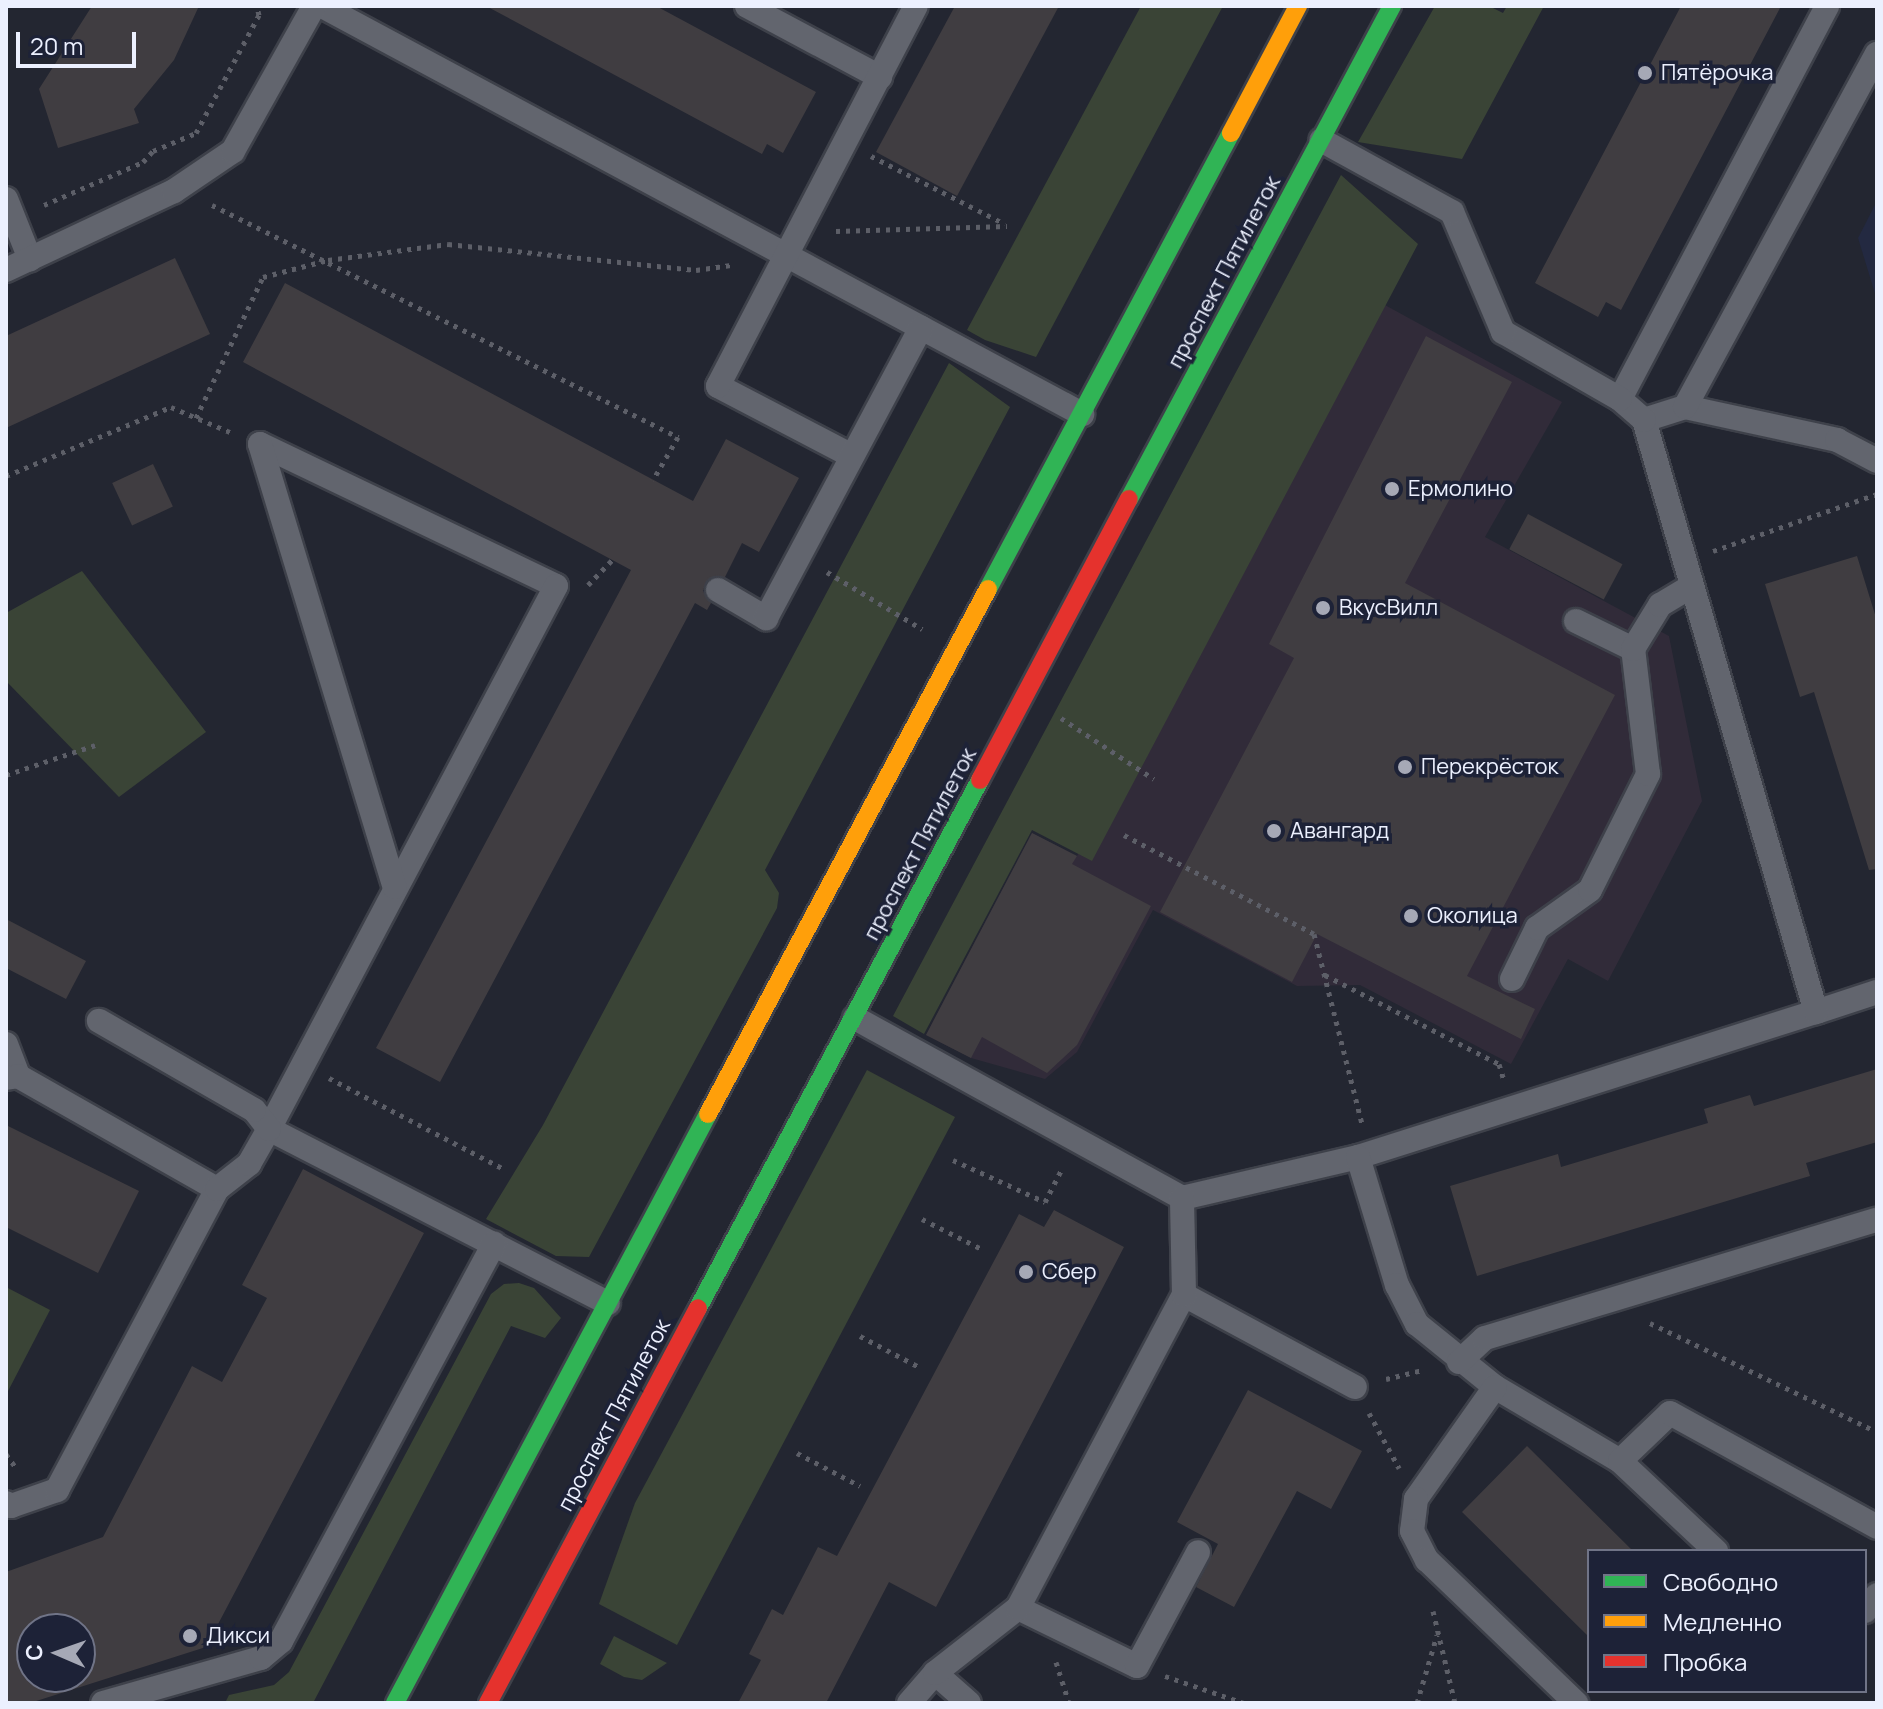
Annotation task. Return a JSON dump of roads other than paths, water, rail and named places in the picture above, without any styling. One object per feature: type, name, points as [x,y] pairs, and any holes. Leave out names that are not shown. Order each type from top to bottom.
[{"type":"street","points":[[395,1703],[1298,6]]},
{"type":"street","name":"проспект Пятилеток","points":[[488,1703],[1392,6]]},
{"type":"lane","points":[[6,270],[174,191],[233,151],[314,6]]},
{"type":"lane","points":[[322,6],[786,258],[1082,414]]},
{"type":"lane","points":[[747,6],[880,77]]},
{"type":"lane","points":[[852,456],[718,386],[916,6]]},
{"type":"lane","points":[[1620,399],[1827,6]]},
{"type":"lane","points":[[1685,407],[1877,54]]},
{"type":"lane","points":[[1321,140],[1452,212],[1503,332],[1620,399],[1644,420],[1816,1012]]},
{"type":"lane","points":[[10,209],[30,259]]},
{"type":"lane","points":[[718,590],[766,618],[921,328]]},
{"type":"lane","points":[[1644,420],[1685,407],[1837,440],[1877,461]]},
{"type":"lane","points":[[6,1503],[11,1506],[57,1490],[217,1189],[249,1164],[269,1129],[556,586],[260,444],[395,887]]},
{"type":"lane","points":[[1512,979],[1537,928],[1590,890],[1648,774],[1633,649],[1660,605],[1692,586]]},
{"type":"lane","points":[[1576,621],[1633,649]]},
{"type":"lane","points":[[855,1018],[1182,1198],[1358,1157],[1877,992]]},
{"type":"lane","points":[[99,1021],[254,1110],[269,1129],[608,1303]]},
{"type":"lane","points":[[6,1044],[12,1077],[217,1189]]},
{"type":"lane","points":[[1358,1157],[1397,1285],[1417,1324],[1459,1362],[1495,1387],[1620,1461],[1714,1549]]},
{"type":"lane","points":[[909,1703],[935,1673],[1018,1608],[1184,1295],[1182,1198]]},
{"type":"lane","points":[[1459,1362],[1485,1338],[1877,1220]]},
{"type":"lane","points":[[103,1703],[261,1658],[281,1641],[494,1244]]},
{"type":"lane","points":[[1184,1295],[1355,1387]]},
{"type":"lane","points":[[1495,1387],[1416,1499],[1412,1531],[1427,1560],[1576,1703]]},
{"type":"lane","points":[[1620,1461],[1670,1413],[1877,1527]]},
{"type":"lane","points":[[1018,1608],[1137,1666],[1198,1552]]},
{"type":"lane","points":[[935,1673],[969,1703]]},
{"type":"place","name":"Пятёрочка","points":[[1645,73]]},
{"type":"place","name":"Ермолино","points":[[1392,489]]},
{"type":"place","name":"ВкусВилл","points":[[1323,608]]},
{"type":"place","name":"Перекрёсток","points":[[1405,767]]},
{"type":"place","name":"Авангард","points":[[1274,831]]},
{"type":"place","name":"Околица","points":[[1411,916]]},
{"type":"place","name":"Сбер","points":[[1026,1272]]},
{"type":"place","name":"Дикси","points":[[190,1636]]}]
